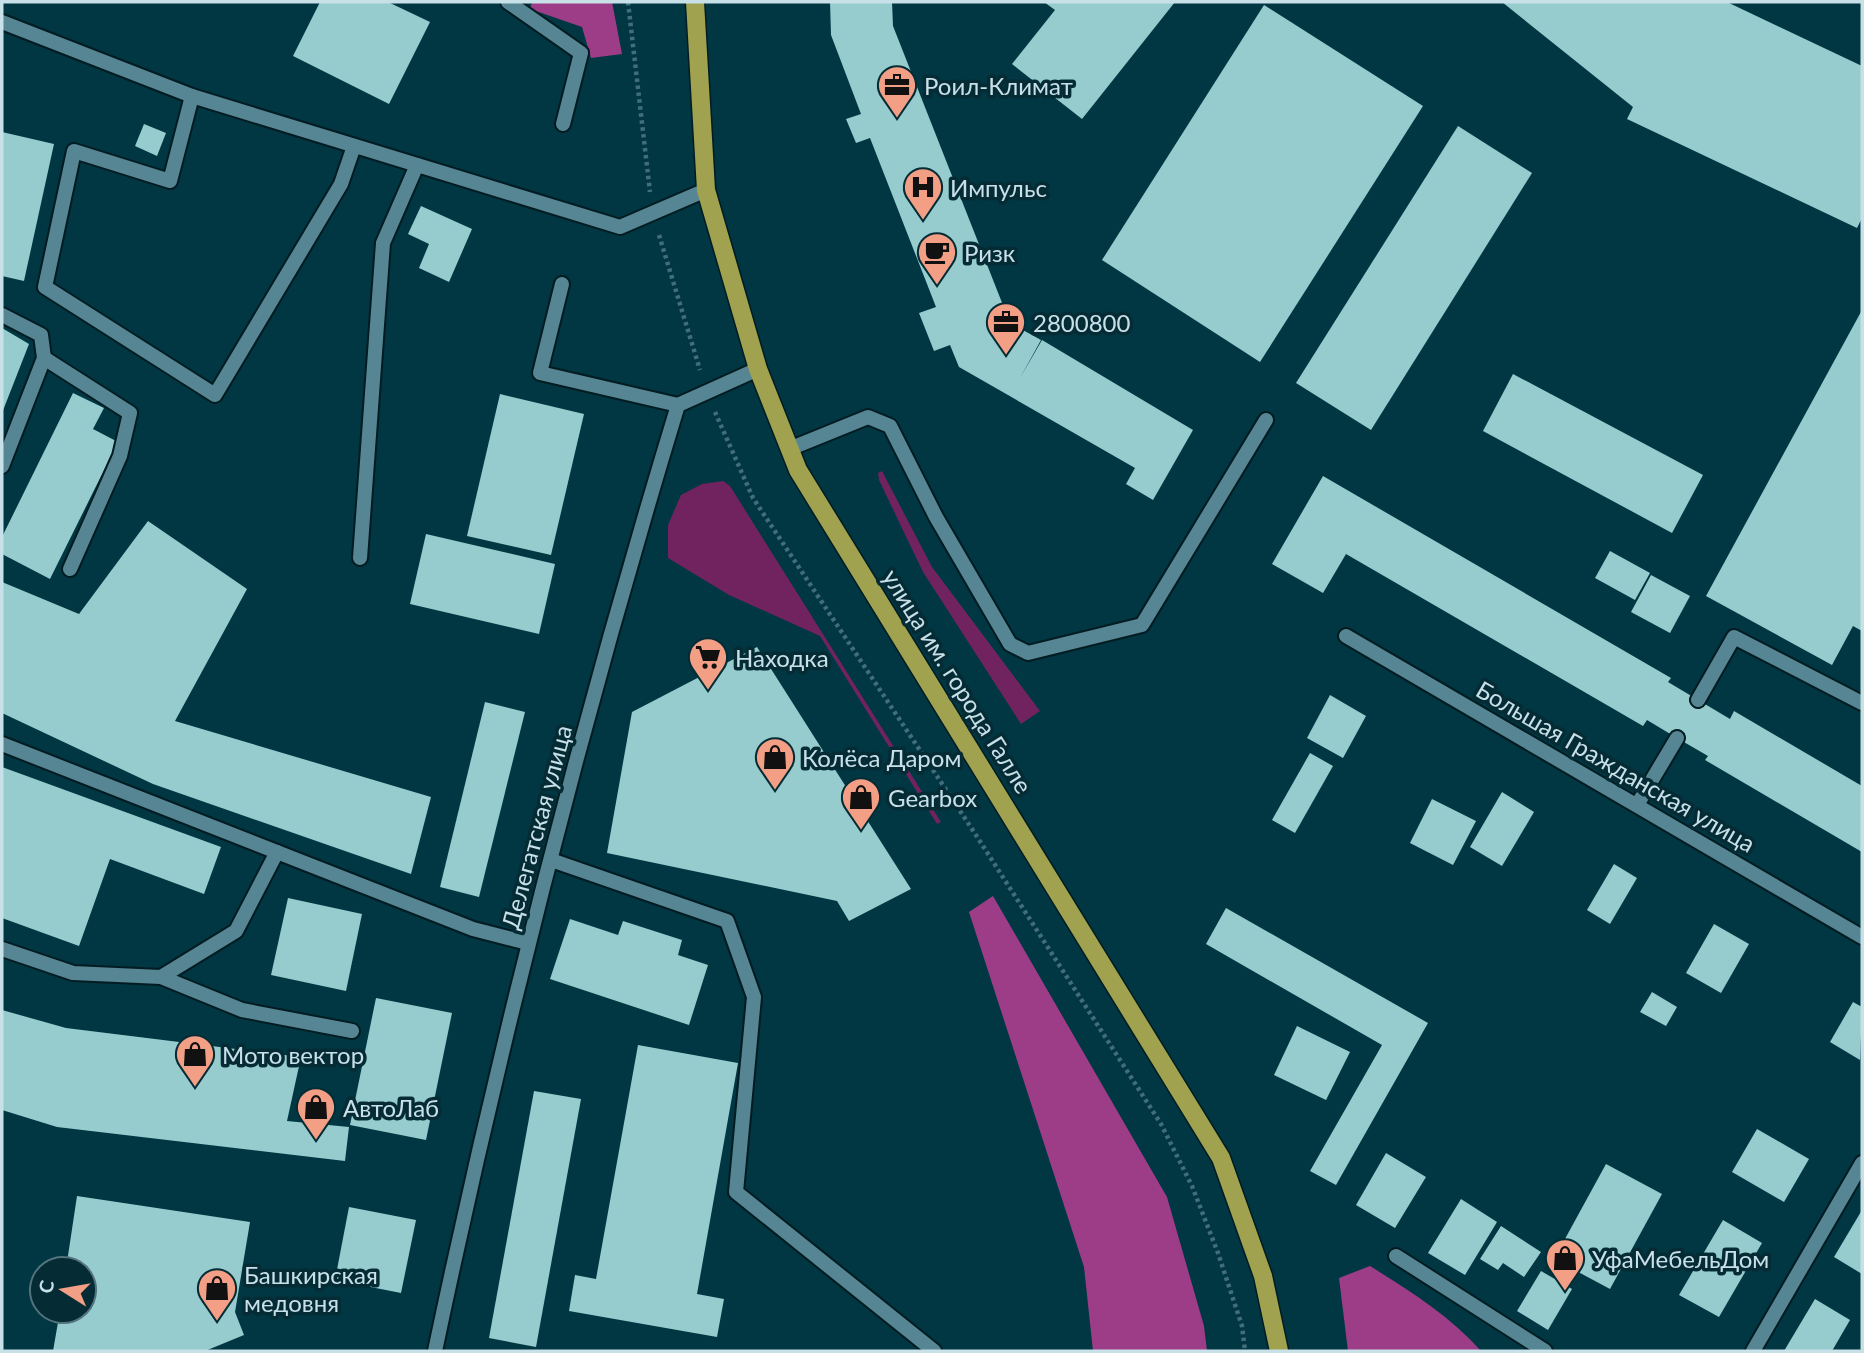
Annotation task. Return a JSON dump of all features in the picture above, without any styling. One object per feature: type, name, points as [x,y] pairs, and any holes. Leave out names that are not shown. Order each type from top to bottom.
[{"type":"main road","name":"улица им. города Галле","points":[[695,2],[706,190],[758,369],[789,449],[799,470],[1104,962],[1221,1158],[1264,1276],[1279,1351]]},
{"type":"street","points":[[514,3],[581,53],[563,124]]},
{"type":"street","points":[[2,22],[192,96],[620,227],[706,190]]},
{"type":"street","points":[[192,96],[170,181],[74,151],[45,287],[215,395],[341,184],[354,146]]},
{"type":"street","points":[[360,558],[383,243],[417,165]]},
{"type":"street","points":[[562,284],[540,373],[678,405],[758,369]]},
{"type":"street","points":[[2,315],[41,335],[44,358],[2,466]]},
{"type":"street","points":[[44,358],[130,413],[120,456],[70,569]]},
{"type":"street","name":"Делегатская улица","points":[[435,1351],[528,943],[646,511],[678,405]]},
{"type":"street","points":[[789,449],[869,417],[890,426],[936,517],[1010,644],[1028,653],[1142,625],[1266,419]]},
{"type":"street","name":"Большая Гражданская улица","points":[[1346,636],[1862,937]]},
{"type":"street","points":[[1698,700],[1734,637],[1862,703]]},
{"type":"street","points":[[1637,805],[1677,738]]},
{"type":"street","points":[[2,744],[473,929],[528,943]]},
{"type":"street","points":[[161,977],[236,931],[277,852]]},
{"type":"street","points":[[551,860],[727,921],[754,997],[737,1192],[934,1351]]},
{"type":"street","points":[[2,949],[73,973],[161,977],[242,1010],[352,1031]]},
{"type":"street","points":[[1753,1351],[1862,1163]]},
{"type":"street","points":[[1396,1256],[1545,1351]]},
{"type":"path","points":[[628,2],[652,213],[706,392],[753,498],[974,832],[1161,1124],[1192,1186],[1218,1253],[1242,1326],[1245,1351]]},
{"type":"shaded area","points":[[532,2],[612,2],[622,54],[591,58],[582,27],[530,9]]},
{"type":"shaded area","points":[[882,471],[932,567],[1040,711],[1021,724],[923,572],[879,480],[878,473]]},
{"type":"shaded area","points":[[723,481],[730,486],[941,822],[937,824],[820,636],[729,595],[668,558],[668,525],[681,495],[702,484]]},
{"type":"shaded area","points":[[993,896],[1167,1197],[1204,1326],[1207,1351],[1093,1351],[1084,1267],[969,912]]},
{"type":"shaded area","points":[[1370,1266],[1443,1315],[1481,1351],[1348,1351],[1339,1278]]},
{"type":"building","points":[[320,2],[388,2],[430,22],[389,104],[293,56]]},
{"type":"building","points":[[830,2],[892,2],[893,26],[1010,323],[1041,340],[1020,378],[1042,340],[1193,430],[1153,500],[1126,484],[1135,468],[959,367],[950,345],[934,351],[919,313],[936,307],[870,138],[856,143],[846,119],[861,114],[831,35]]},
{"type":"building","points":[[1044,2],[1175,2],[1082,119],[1012,64],[1055,10]]},
{"type":"building","points":[[1502,2],[1727,2],[1862,66],[1862,218],[1857,228],[1627,119],[1633,107]]},
{"type":"building","points":[[1264,5],[1423,106],[1260,362],[1102,260]]},
{"type":"building","points":[[144,124],[166,133],[157,156],[135,146]]},
{"type":"building","points":[[1458,126],[1532,173],[1371,430],[1296,383]]},
{"type":"building","points":[[2,132],[54,144],[24,281],[2,276]]},
{"type":"building","points":[[421,206],[472,229],[449,282],[419,268],[429,244],[408,234]]},
{"type":"building","points":[[1862,310],[1862,631],[1853,626],[1832,665],[1706,596]]},
{"type":"building","points":[[2,328],[29,344],[2,413]]},
{"type":"building","points":[[1513,374],[1703,475],[1672,533],[1483,431]]},
{"type":"building","points":[[73,393],[104,408],[93,429],[118,442],[50,579],[2,554],[2,537]]},
{"type":"building","points":[[500,394],[584,414],[551,555],[467,536]]},
{"type":"building","points":[[1323,476],[1671,678],[1668,682],[1730,719],[1734,711],[1862,786],[1862,852],[1705,760],[1708,756],[1647,720],[1643,726],[1346,554],[1323,593],[1272,564]]},
{"type":"building","points":[[148,521],[247,589],[175,721],[431,797],[411,874],[153,784],[2,713],[2,582],[79,614]]},
{"type":"building","points":[[426,534],[555,564],[539,634],[410,604]]},
{"type":"building","points":[[1610,551],[1650,573],[1635,600],[1595,578]]},
{"type":"building","points":[[1651,575],[1690,596],[1670,633],[1631,612]]},
{"type":"building","points":[[757,647],[911,889],[849,921],[837,901],[607,853],[632,712]]},
{"type":"building","points":[[1330,695],[1366,716],[1343,758],[1307,738]]},
{"type":"building","points":[[485,702],[525,712],[479,897],[440,887]]},
{"type":"building","points":[[1310,753],[1333,766],[1295,833],[1272,820]]},
{"type":"building","points":[[2,767],[221,847],[204,894],[110,859],[79,946],[2,918]]},
{"type":"building","points":[[1502,792],[1534,812],[1502,866],[1470,847]]},
{"type":"building","points":[[1432,799],[1476,821],[1453,865],[1410,843]]},
{"type":"building","points":[[1614,864],[1637,878],[1610,924],[1587,910]]},
{"type":"building","points":[[288,898],[362,914],[346,991],[271,975]]},
{"type":"building","points":[[1226,908],[1428,1023],[1336,1185],[1310,1171],[1382,1045],[1206,944]]},
{"type":"building","points":[[570,919],[618,935],[623,921],[682,940],[678,955],[708,965],[689,1025],[550,979]]},
{"type":"building","points":[[1714,924],[1749,944],[1721,993],[1686,973]]},
{"type":"building","points":[[1652,992],[1677,1007],[1666,1026],[1640,1012]]},
{"type":"building","points":[[376,998],[452,1013],[426,1140],[350,1125]]},
{"type":"building","points":[[1853,1002],[1862,1007],[1860,1060],[1830,1042]]},
{"type":"building","points":[[2,1010],[66,1028],[301,1057],[287,1121],[349,1127],[345,1161],[57,1127],[2,1110]]},
{"type":"building","points":[[1297,1026],[1350,1052],[1326,1100],[1274,1075]]},
{"type":"building","points":[[638,1045],[738,1063],[697,1294],[724,1299],[717,1337],[569,1311],[575,1275],[596,1279]]},
{"type":"building","points":[[534,1091],[581,1099],[536,1347],[489,1338]]},
{"type":"building","points":[[1757,1129],[1809,1159],[1784,1202],[1732,1172]]},
{"type":"building","points":[[1386,1153],[1426,1177],[1395,1228],[1356,1205]]},
{"type":"building","points":[[1606,1164],[1662,1194],[1610,1289],[1554,1259]]},
{"type":"building","points":[[77,1196],[250,1222],[235,1312],[244,1335],[205,1351],[53,1351],[58,1325],[98,1325],[98,1255],[68,1255]]},
{"type":"building","points":[[1461,1199],[1497,1222],[1465,1275],[1428,1253]]},
{"type":"building","points":[[349,1207],[416,1220],[401,1293],[335,1280]]},
{"type":"building","points":[[1862,1210],[1862,1274],[1834,1257]]},
{"type":"building","points":[[1723,1220],[1762,1243],[1719,1317],[1679,1295]]},
{"type":"building","points":[[1501,1226],[1541,1252],[1524,1277],[1503,1263],[1498,1270],[1480,1259]]},
{"type":"building","points":[[1541,1271],[1572,1289],[1548,1330],[1517,1311]]},
{"type":"building","points":[[1815,1299],[1850,1320],[1832,1351],[1784,1351]]},
{"type":"place","name":"Роил-Климат","points":[[897,119]]},
{"type":"place","name":"Импульс","points":[[923,221]]},
{"type":"place","name":"Ризк","points":[[937,286]]},
{"type":"place","name":"2800800","points":[[1006,356]]},
{"type":"place","name":"Находка","points":[[708,691]]},
{"type":"place","name":"Колёса Даром","points":[[775,791]]},
{"type":"place","name":"Gearbox","points":[[861,831]]},
{"type":"place","name":"Мото вектор","points":[[195,1088]]},
{"type":"place","name":"АвтоЛаб","points":[[316,1141]]},
{"type":"place","name":"УфаМебельДом","points":[[1565,1292]]},
{"type":"place","name":"Башкирская медовня","points":[[217,1322]]}]
